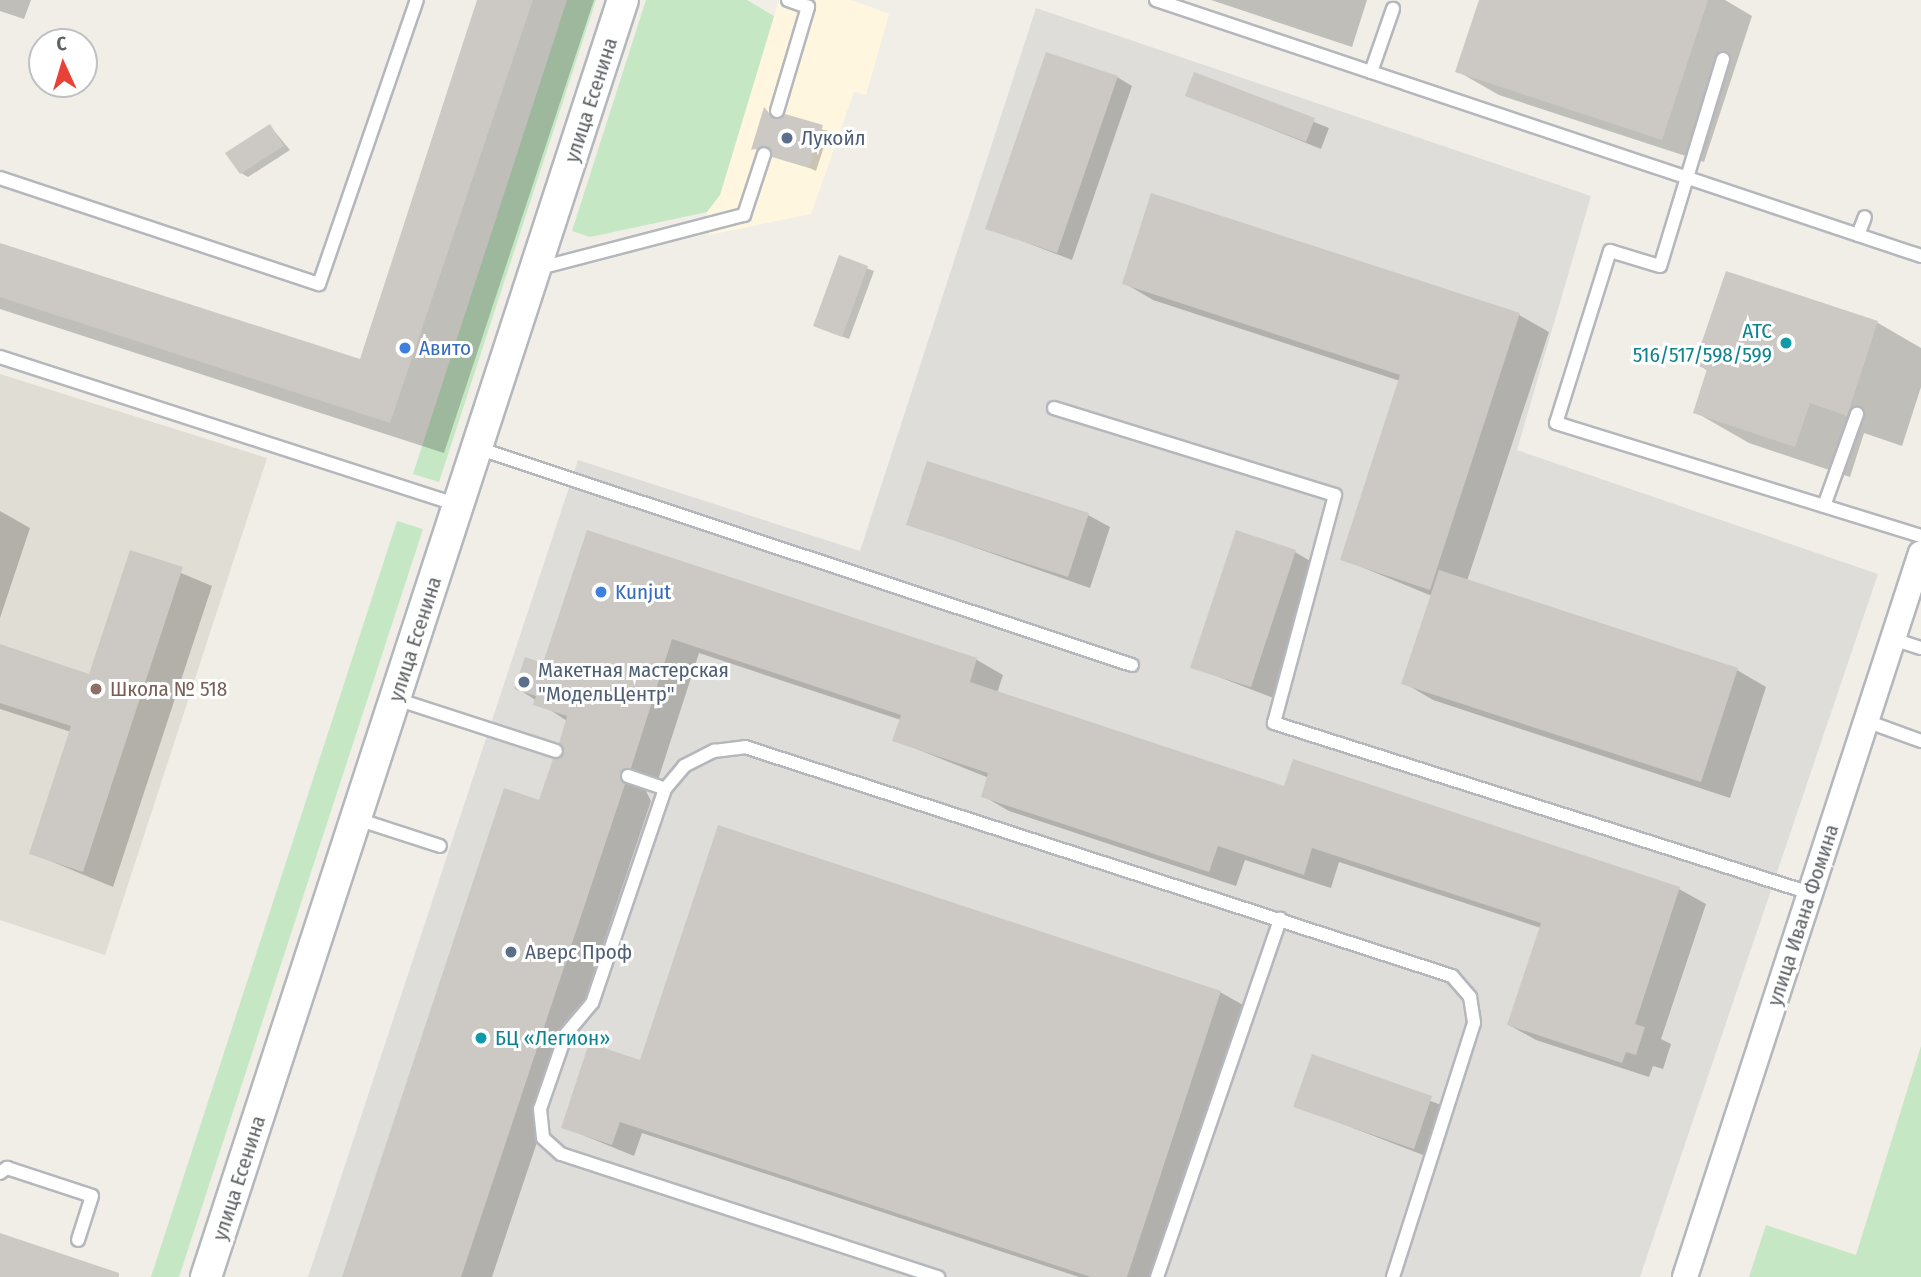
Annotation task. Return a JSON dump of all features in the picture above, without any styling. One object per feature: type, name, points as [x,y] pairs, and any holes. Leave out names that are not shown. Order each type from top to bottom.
[{"type":"street","name":"улица Есенина","points":[[206,1277],[623,0]]},
{"type":"street","name":"улица Ивана Фомина","points":[[1685,1277],[1921,553]]},
{"type":"lane","points":[[0,178],[319,284],[417,0]]},
{"type":"lane","points":[[777,111],[808,6],[788,0]]},
{"type":"lane","points":[[1156,0],[1921,256]]},
{"type":"lane","points":[[1371,72],[1393,9]]},
{"type":"lane","points":[[1723,60],[1660,266],[1609,251],[1556,423],[1921,536]]},
{"type":"lane","points":[[536,269],[744,215],[764,154]]},
{"type":"lane","points":[[1858,235],[1865,217]]},
{"type":"lane","points":[[0,357],[458,505]]},
{"type":"lane","points":[[1054,408],[1335,495],[1275,723],[1810,893]]},
{"type":"lane","points":[[1824,506],[1857,414]]},
{"type":"lane","points":[[477,448],[1132,665]]},
{"type":"lane","points":[[1893,639],[1921,648]]},
{"type":"lane","points":[[396,699],[556,751]]},
{"type":"lane","points":[[1866,721],[1921,741]]},
{"type":"lane","points":[[938,1277],[561,1154],[543,1138],[540,1109],[566,1034],[592,1003],[665,789],[684,765],[713,751],[744,747],[1452,976],[1470,997],[1468,1051],[1393,1277]]},
{"type":"lane","points":[[628,776],[665,789]]},
{"type":"lane","points":[[357,820],[440,846]]},
{"type":"lane","points":[[1157,1277],[1280,919]]},
{"type":"lane","points":[[0,1173],[6,1168],[92,1196],[78,1240]]},
{"type":"shaded area","points":[[779,0],[851,0],[889,14],[866,95],[854,92],[811,214],[709,235],[707,212],[720,195]]},
{"type":"shaded area","points":[[1036,8],[1591,196],[1517,450],[1878,574],[1640,1277],[308,1277],[578,460],[860,551]]},
{"type":"shaded area","name":"Школа № 518","points":[[0,374],[267,458],[105,955],[0,920]]},
{"type":"green space","points":[[567,0],[596,0],[439,482],[413,474]]},
{"type":"green space","points":[[646,0],[747,0],[774,16],[720,195],[707,212],[590,237],[572,231]]},
{"type":"green space","points":[[397,521],[423,529],[179,1277],[151,1277]]},
{"type":"green space","points":[[1921,1046],[1921,1277],[1749,1277],[1766,1225],[1856,1255]]},
{"type":"building","points":[[477,0],[533,0],[390,423],[0,297],[0,243],[360,359]]},
{"type":"building","points":[[1479,0],[1708,0],[1662,140],[1455,72]]},
{"type":"building","points":[[1046,52],[1118,76],[1057,253],[985,229]]},
{"type":"building","points":[[1194,72],[1315,118],[1306,142],[1185,96]]},
{"type":"building","name":"Лукойл","points":[[764,107],[774,119],[785,114],[823,125],[809,168],[772,157],[766,146],[751,150]]},
{"type":"building","points":[[270,124],[284,146],[240,174],[225,153]]},
{"type":"building","points":[[1151,193],[1520,313],[1430,590],[1340,560],[1400,375],[1122,284]]},
{"type":"building","points":[[839,255],[868,266],[842,337],[813,326]]},
{"type":"building","name":"АТС 516/517/598/599","points":[[1726,271],[1878,321],[1847,416],[1810,403],[1795,447],[1693,413],[1707,369],[1694,365]]},
{"type":"building","points":[[927,461],[1089,513],[1068,577],[906,525]]},
{"type":"building","points":[[587,530],[977,658],[970,682],[1284,786],[1293,759],[1680,887],[1635,1024],[1645,1027],[1636,1055],[1626,1052],[1622,1063],[1507,1025],[1541,923],[1312,848],[1304,875],[1218,846],[1209,872],[981,797],[988,773],[892,741],[901,715],[672,639],[631,768],[620,774],[625,784],[461,1277],[342,1277],[504,788],[539,800],[553,759],[564,754],[559,743],[567,716],[533,705],[536,696],[514,689],[525,657],[543,663]]},
{"type":"building","points":[[1236,530],[1296,550],[1251,687],[1190,668]]},
{"type":"building","points":[[130,550],[183,567],[83,872],[29,854],[71,726],[0,703],[0,644],[89,674]]},
{"type":"building","points":[[1439,570],[1738,668],[1701,782],[1401,684]]},
{"type":"building","points":[[718,825],[1221,991],[1127,1277],[1091,1277],[620,1122],[612,1145],[561,1128],[589,1043],[640,1060]]},
{"type":"building","points":[[1312,1054],[1432,1096],[1414,1149],[1293,1107]]},
{"type":"building","points":[[0,1233],[119,1273],[119,1277],[0,1277]]},
{"type":"place","name":"Лукойл","points":[[787,138]]},
{"type":"place","name":"АТС 516/517/598/599","points":[[1786,343]]},
{"type":"place","name":"Авито","points":[[405,348]]},
{"type":"place","name":"Kunjut","points":[[601,592]]},
{"type":"place","name":"Макетная мастерская \"МодельЦентр\"","points":[[524,682]]},
{"type":"place","name":"Школа № 518","points":[[96,689]]},
{"type":"place","name":"Аверс Проф","points":[[511,952]]},
{"type":"place","name":"БЦ «Легион»","points":[[481,1038]]}]
